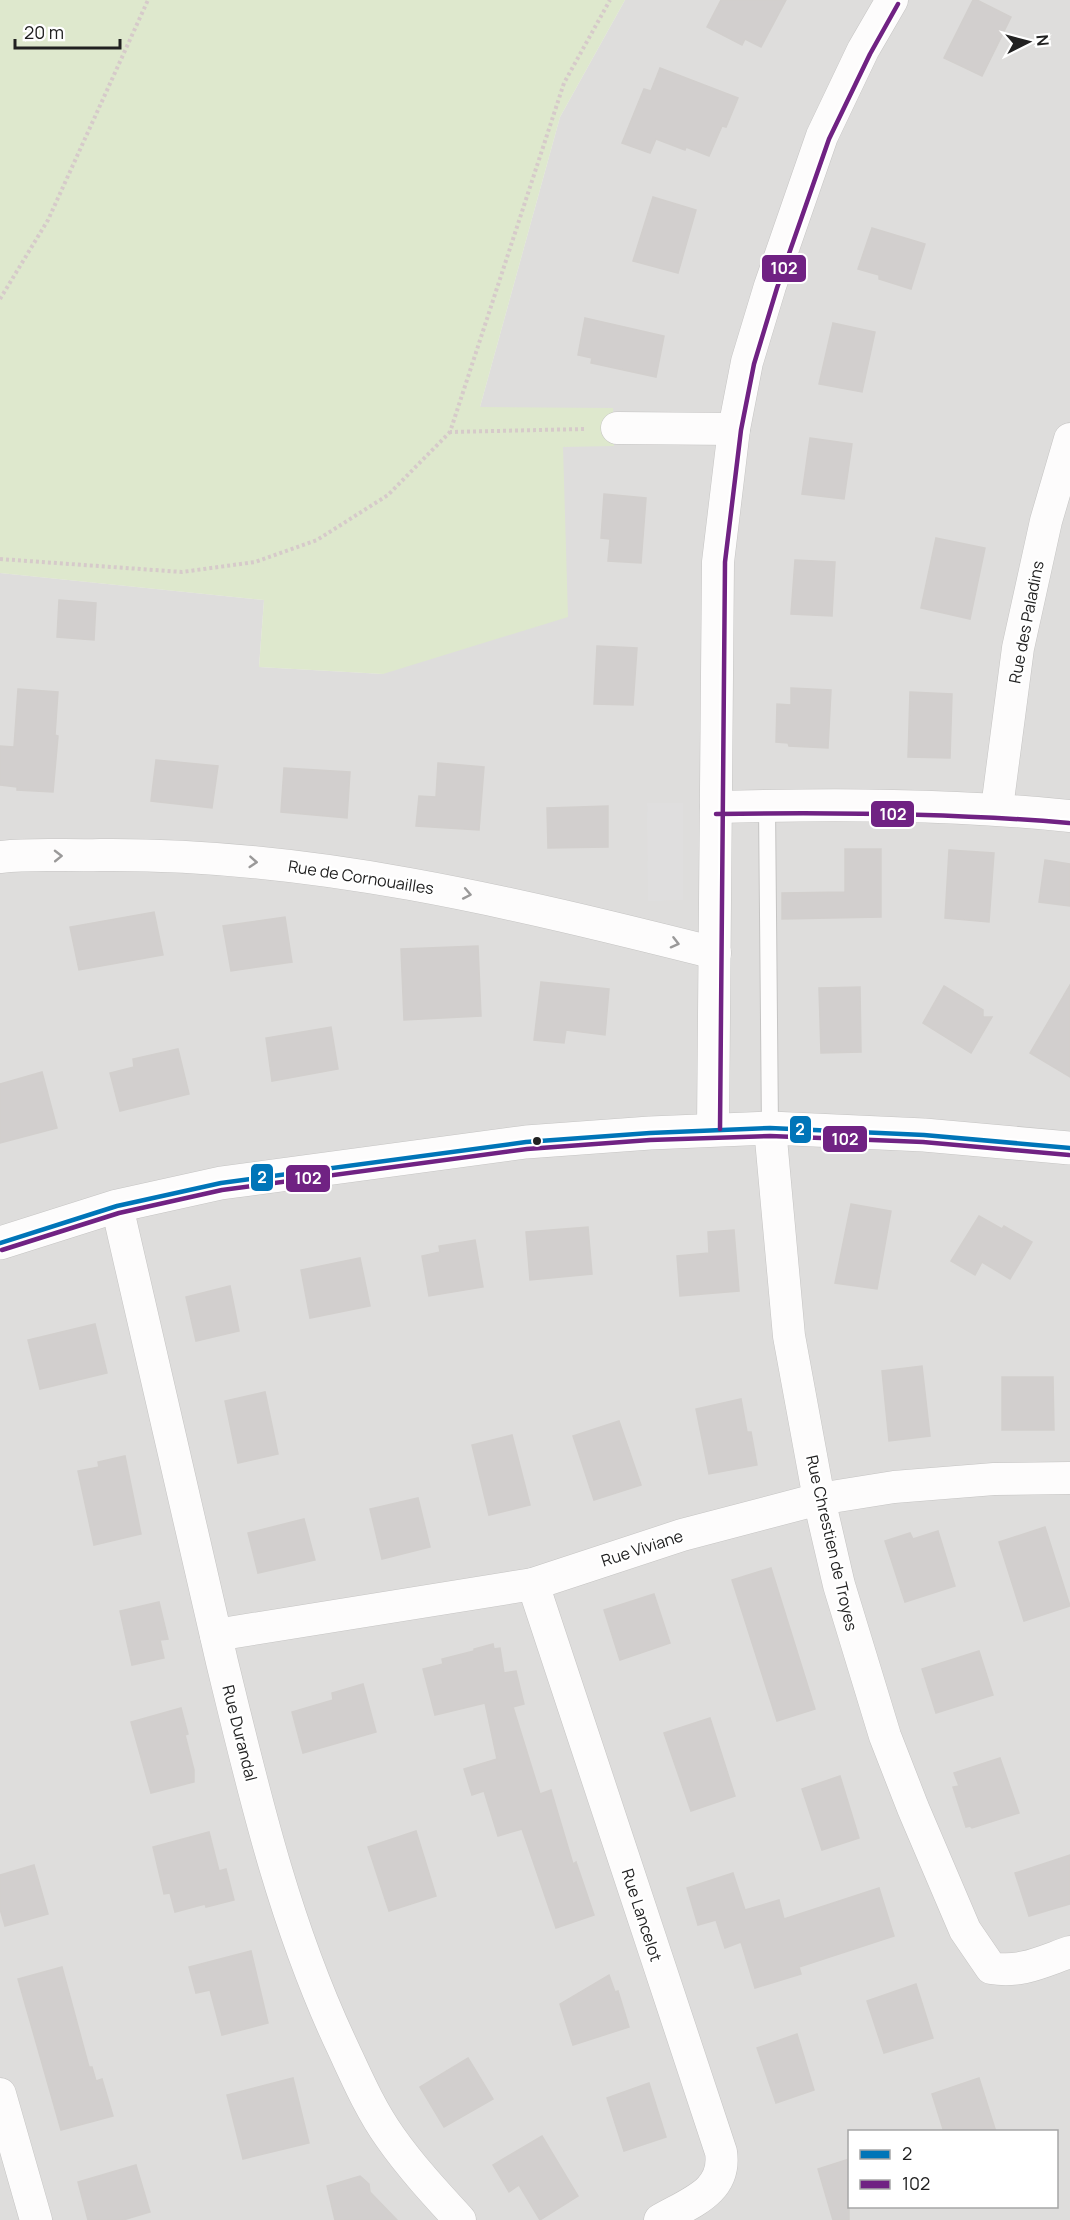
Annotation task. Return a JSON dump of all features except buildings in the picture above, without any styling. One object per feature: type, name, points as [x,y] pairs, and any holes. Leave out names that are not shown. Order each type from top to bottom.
[{"type":"street","points":[[713,1129],[718,561],[734,429],[747,362],[763,308],[822,136],[863,50],[892,0]]},
{"type":"street","points":[[617,428],[734,429]]},
{"type":"street","name":"Rue des Paladins","points":[[997,808],[1018,648],[1046,521],[1070,439]]},
{"type":"street","points":[[716,807],[864,805],[997,808],[1070,816]]},
{"type":"street","name":"Rue de Cornouailles","points":[[0,857],[143,855],[290,864],[391,879],[501,901],[715,953]]},
{"type":"street","points":[[0,1243],[117,1206],[221,1183],[526,1142],[713,1129],[770,1128],[924,1135],[1070,1148]]},
{"type":"street","name":"Rue Chrestien de Troyes","points":[[770,1128],[789,1336],[819,1499],[838,1585],[885,1736],[965,1930],[991,1968],[1009,1971],[1025,1968],[1070,1953]]},
{"type":"street","name":"Rue Durandal","points":[[117,1206],[216,1635],[269,1849],[285,1902],[331,2023],[358,2081],[389,2136],[432,2190],[460,2220]]},
{"type":"street","name":"Rue Viviane","points":[[216,1635],[533,1584],[682,1535],[819,1499],[894,1486],[994,1479],[1070,1478]]},
{"type":"street","name":"Rue Lancelot","points":[[533,1584],[721,2152],[720,2177],[710,2190],[660,2220]]},
{"type":"street","points":[[0,2094],[36,2220]]},
{"type":"lane","points":[[767,807],[770,1128]]},
{"type":"path","points":[[0,299],[48,220],[148,0]]},
{"type":"path","points":[[0,559],[182,572],[255,562],[317,540],[388,495],[450,432],[564,83],[610,0]]},
{"type":"path","points":[[450,432],[617,428]]},
{"type":"shaded area","points":[[625,0],[1070,0],[1070,2220],[0,2220],[0,573],[264,600],[259,667],[383,674],[480,407],[560,117]]},
{"type":"shaded area","points":[[647,803],[683,803],[683,900],[648,901]]},
{"type":"green space","points":[[0,0],[625,0],[560,117],[480,407],[613,408],[614,446],[563,447],[568,617],[383,674],[259,667],[264,600],[0,573]]},
{"type":"transit line","name":"102","points":[[720,1129],[725,562],[741,430],[754,364],[777,288],[829,139],[870,54],[898,4]]},
{"type":"transit line","name":"102","points":[[716,814],[893,814],[1069,823]]},
{"type":"transit line","name":"2","points":[[0,1243],[117,1206],[221,1183],[526,1142],[650,1133],[770,1128],[924,1135],[1070,1148]]},
{"type":"transit line","name":"102","points":[[2,1250],[119,1213],[222,1190],[527,1149],[650,1140],[770,1136],[923,1142],[1069,1155]]}]
